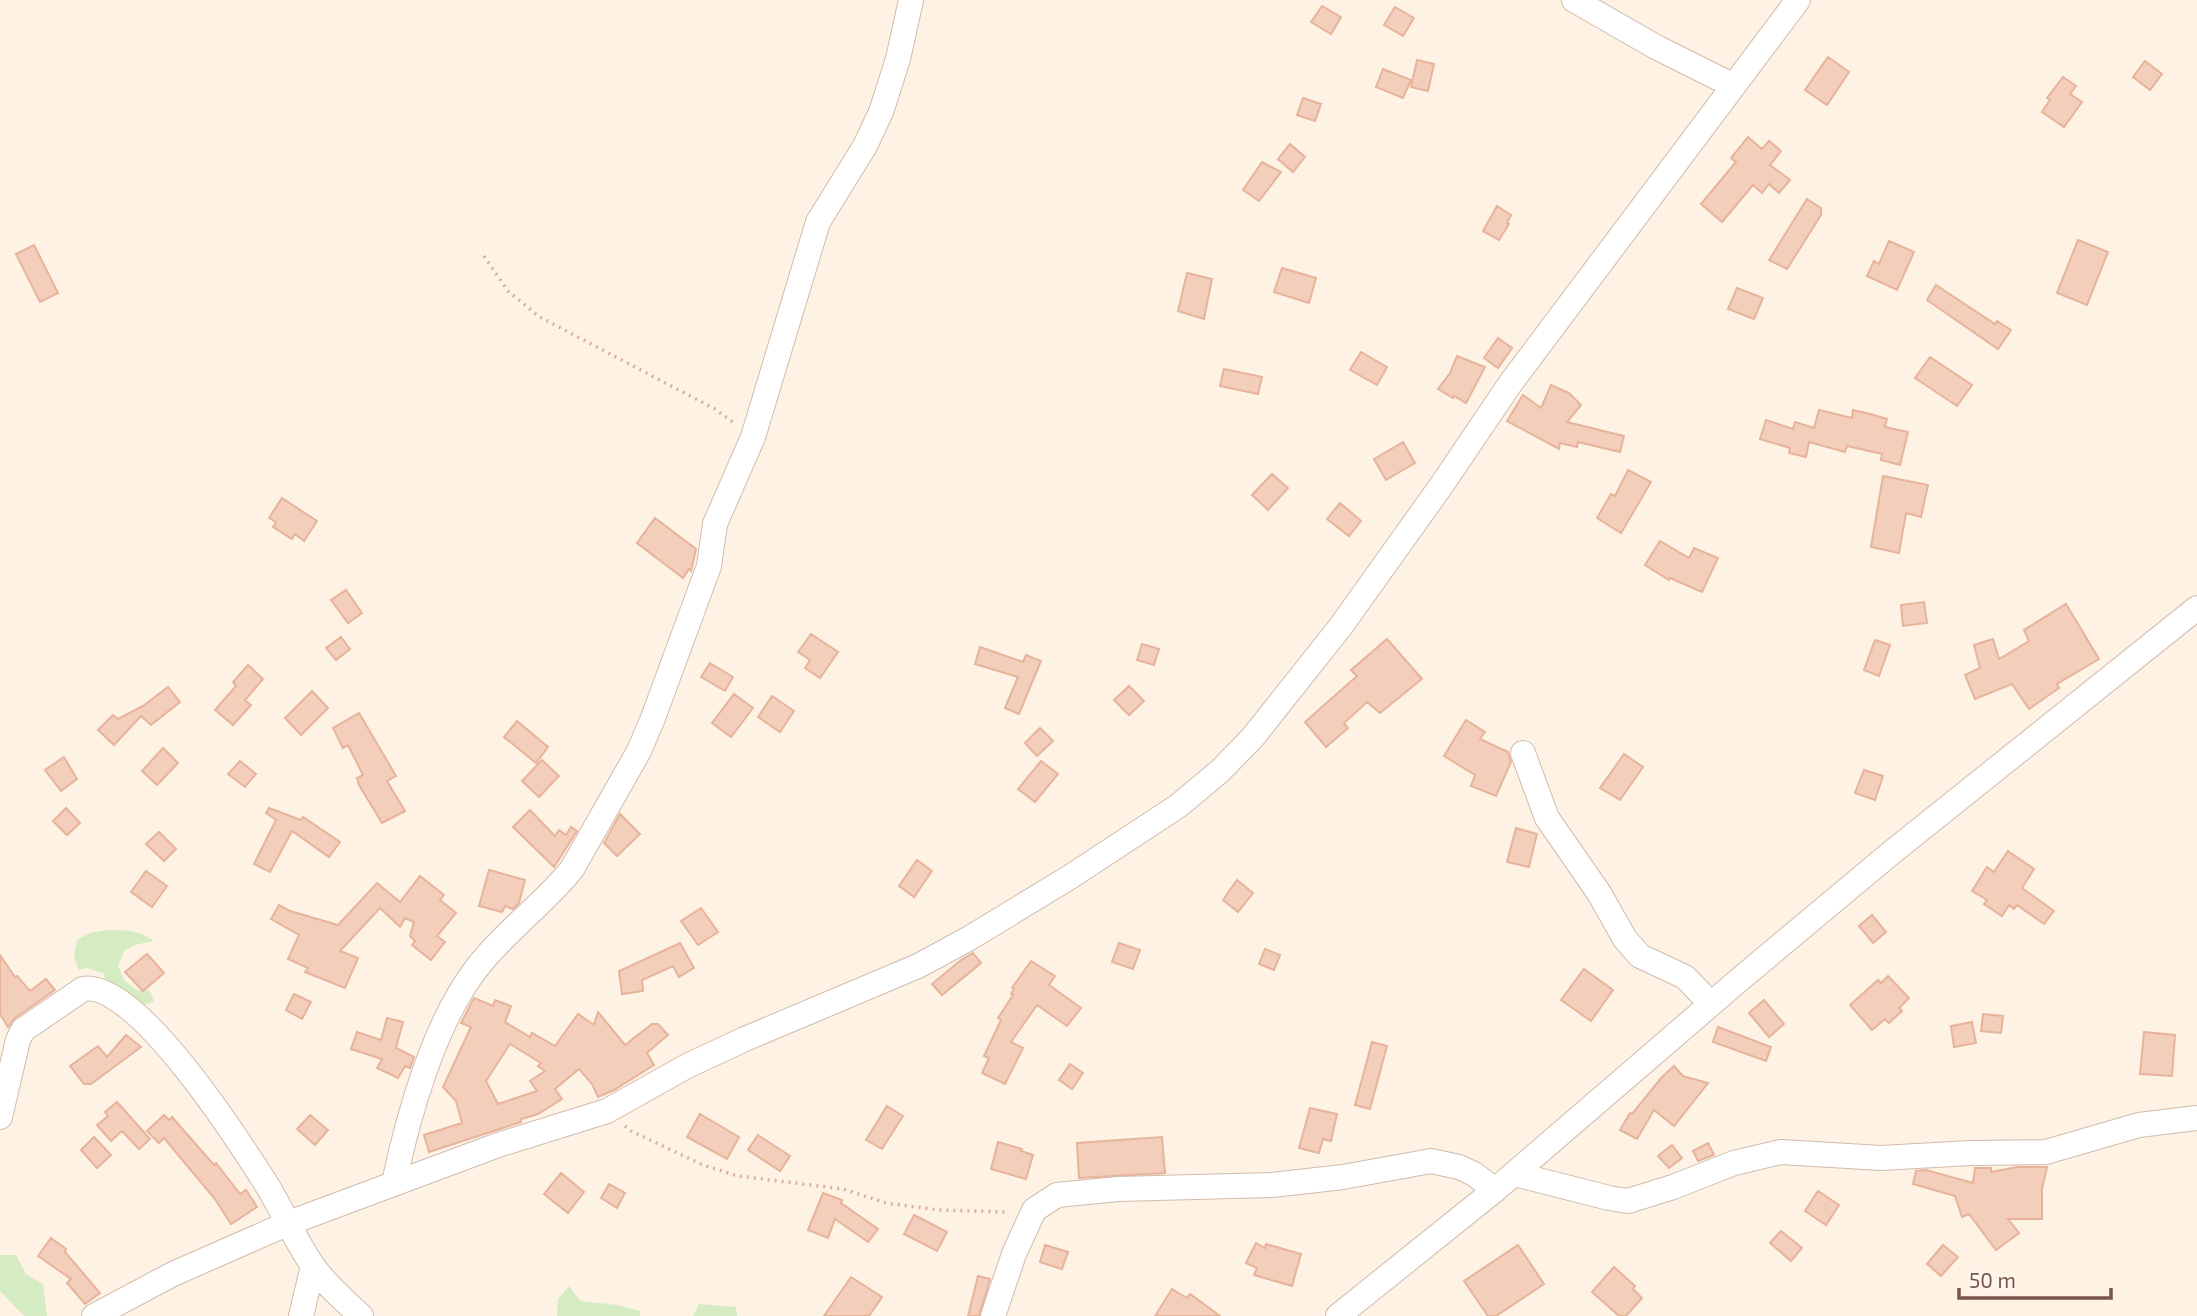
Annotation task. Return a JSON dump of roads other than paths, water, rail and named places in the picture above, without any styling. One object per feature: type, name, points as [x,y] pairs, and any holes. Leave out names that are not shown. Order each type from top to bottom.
[{"type":"street","points":[[394,1183],[413,1107],[451,1010],[475,971],[494,948],[572,869],[639,751],[709,566],[712,533],[719,511],[733,486],[753,437],[818,222],[865,146],[881,112],[898,59],[911,0]]},
{"type":"street","points":[[1574,0],[1634,35],[1732,85]]},
{"type":"street","points":[[94,1316],[173,1274],[289,1223],[498,1145],[607,1111],[687,1066],[745,1039],[940,956],[1070,877],[1178,806],[1220,771],[1253,737],[1341,626],[1510,384],[1798,0]]},
{"type":"street","points":[[1338,1316],[1515,1174],[1891,853],[2197,608]]},
{"type":"street","points":[[1523,753],[1548,818],[1599,893],[1625,939],[1640,956],[1685,977],[1711,1004]]},
{"type":"street","points":[[0,1117],[18,1040],[23,1030],[83,989],[99,988],[123,1003],[144,1022],[192,1075],[265,1182],[313,1266],[332,1289],[361,1316]]},
{"type":"street","points":[[1515,1174],[1628,1201],[1673,1188],[1734,1163],[1781,1152],[1881,1158],[2046,1152],[2139,1125],[2197,1118]]},
{"type":"street","points":[[993,1316],[1014,1254],[1034,1210],[1057,1195],[1118,1189],[1272,1185],[1343,1177],[1431,1161],[1459,1167],[1474,1174],[1495,1190]]},
{"type":"street","points":[[301,1316],[313,1266]]}]
